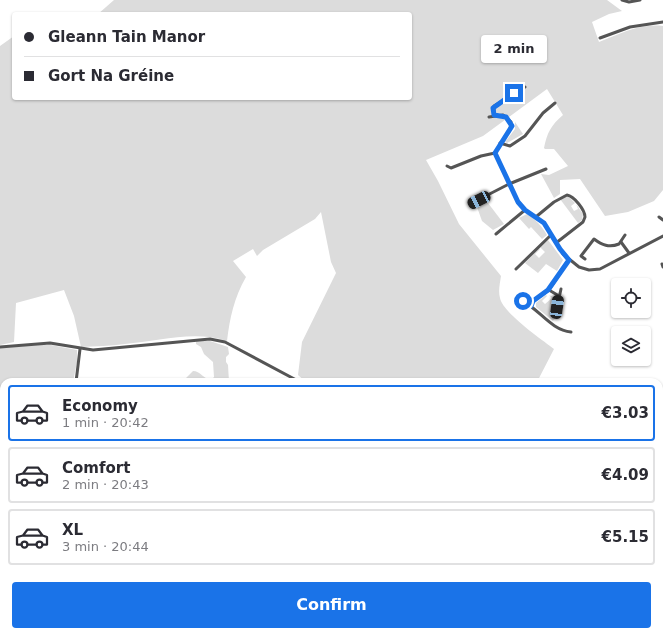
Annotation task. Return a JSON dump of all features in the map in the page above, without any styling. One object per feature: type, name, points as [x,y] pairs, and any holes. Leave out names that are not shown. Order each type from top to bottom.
[{"type":"street","points":[[622,0],[629,2],[640,0]]},
{"type":"street","points":[[600,38],[630,27],[663,22]]},
{"type":"street","points":[[494,115],[494,106],[525,87]]},
{"type":"street","points":[[500,143],[510,146],[525,136],[544,112],[554,104],[556,110]]},
{"type":"street","points":[[488,116],[494,115],[506,117],[512,126],[495,153]]},
{"type":"street","points":[[447,166],[451,168],[480,156],[495,153]]},
{"type":"street","points":[[495,153],[509,184],[525,210],[537,216],[546,226],[556,243],[569,260],[582,269],[594,270],[608,265],[663,236]]},
{"type":"street","points":[[451,168],[451,174]]},
{"type":"street","points":[[472,204],[509,184],[546,169]]},
{"type":"street","points":[[537,216],[554,202],[567,195],[572,197],[583,211],[585,217],[583,222],[556,243]]},
{"type":"street","points":[[496,234],[525,210]]},
{"type":"street","points":[[659,217],[663,220]]},
{"type":"street","points":[[516,269],[551,235]]},
{"type":"street","points":[[585,259],[581,256],[594,239],[601,244],[610,246],[621,242],[625,235]]},
{"type":"street","points":[[621,242],[629,253]]},
{"type":"street","points":[[531,306],[533,301],[548,290],[569,260]]},
{"type":"street","points":[[557,307],[561,289]]},
{"type":"street","points":[[548,290],[559,296]]},
{"type":"street","points":[[520,300],[531,306],[549,322],[571,332]]},
{"type":"street","points":[[0,347],[50,343],[80,349],[106,349],[210,339],[225,342],[292,378]]},
{"type":"street","points":[[76,378],[80,349]]},
{"type":"shaded area","points":[[114,0],[607,0],[622,11],[609,14],[592,22],[599,42],[638,28],[655,25],[663,26],[663,190],[654,201],[628,212],[605,216],[580,179],[560,180],[560,194],[554,198],[541,174],[549,175],[568,166],[554,149],[544,148],[550,130],[555,122],[563,115],[547,89],[483,136],[426,160],[459,224],[501,276],[499,293],[503,304],[515,318],[554,349],[539,378],[301,378],[298,375],[302,342],[336,273],[331,262],[321,212],[315,219],[263,250],[257,256],[253,249],[233,261],[246,277],[238,292],[233,308],[227,341],[202,336],[189,336],[119,345],[81,347],[74,316],[64,290],[16,303],[14,342],[0,345],[0,46],[12,37],[12,100],[412,100],[412,12],[100,12]]},
{"type":"shaded area","points":[[515,122],[523,134],[507,143],[505,142],[515,129]]},
{"type":"shaded area","points":[[568,196],[575,203],[571,206],[574,211],[578,209],[576,204],[583,214],[582,220],[578,223],[560,199]]},
{"type":"shaded area","points":[[485,199],[504,224],[493,230],[482,221],[477,207],[479,203]]},
{"type":"shaded area","points":[[527,214],[538,223],[547,235],[542,239],[531,227],[529,229],[519,218]]},
{"type":"shaded area","points":[[548,240],[563,260],[557,271],[546,264],[538,273],[525,263],[539,248],[540,249],[535,254],[539,258],[545,252],[540,247]]},
{"type":"shaded area","points":[[546,295],[547,296],[542,301],[545,304],[552,298],[549,295],[555,298],[555,307],[558,311],[553,321],[536,307],[536,303]]},
{"type":"shaded area","points":[[196,341],[210,341],[228,347],[229,354],[226,357],[226,362],[228,365],[229,378],[213,378],[213,362],[204,354],[201,347],[196,344]]},
{"type":"shaded area","points":[[51,345],[77,350],[77,362],[74,378],[0,378],[0,348]]},
{"type":"shaded area","points":[[193,371],[198,372],[207,378],[186,378]]},
{"type":"route","points":[[514,93],[493,108],[494,115],[503,115],[509,119],[512,126],[495,153],[518,202],[525,210],[537,216],[544,223],[563,254],[569,260],[557,275],[548,290],[533,301],[531,306],[523,301]]}]
